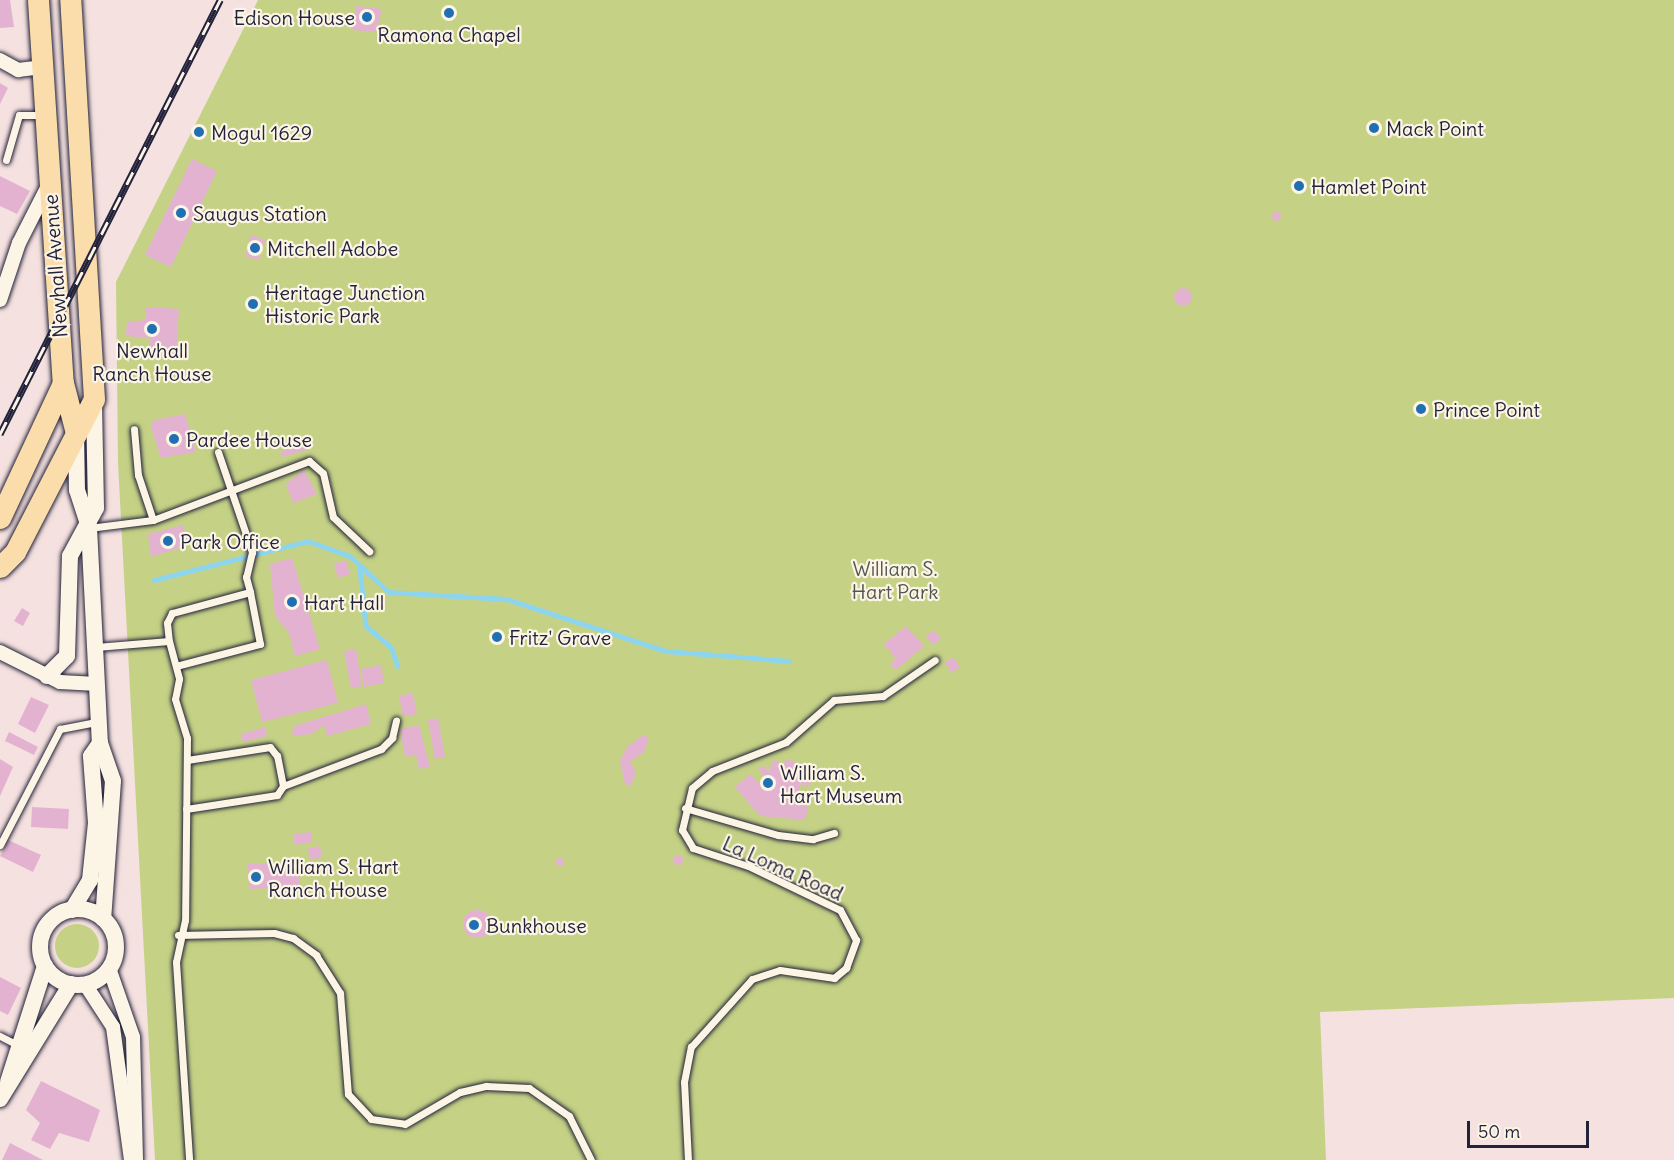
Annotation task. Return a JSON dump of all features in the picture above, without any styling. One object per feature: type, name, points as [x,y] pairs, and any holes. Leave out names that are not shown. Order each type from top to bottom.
[{"type":"main road","name":"Newhall Avenue","points":[[38,0],[63,383],[76,433]]},
{"type":"main road","name":"Newhall Avenue","points":[[70,0],[94,399]]},
{"type":"main road","points":[[0,518],[63,383]]},
{"type":"main road","points":[[0,567],[15,552],[94,399]]},
{"type":"street","points":[[0,60],[18,70],[42,68]]},
{"type":"street","points":[[0,300],[11,276],[19,243],[50,184]]},
{"type":"street","name":"Newhall Avenue","points":[[89,528],[98,489],[94,399]]},
{"type":"street","name":"Newhall Avenue","points":[[76,433],[77,490],[89,528],[100,743],[113,781],[103,919]]},
{"type":"street","points":[[47,676],[68,656],[70,556],[89,528]]},
{"type":"street","points":[[0,652],[65,683],[97,684]]},
{"type":"street","name":"Newhall Avenue","points":[[72,910],[90,880],[96,823],[91,756],[100,743]]},
{"type":"street","points":[[8,1083],[18,1045],[39,999],[45,966],[42,933],[54,918],[72,910],[103,919],[115,942],[109,968],[135,1053],[136,1160]]},
{"type":"street","points":[[45,966],[78,984],[113,1027],[131,1160]]},
{"type":"street","points":[[0,1099],[8,1083],[78,984],[109,968]]},
{"type":"lane","points":[[6,160],[19,115],[45,115]]},
{"type":"lane","points":[[134,429],[138,475],[153,520]]},
{"type":"lane","points":[[176,666],[260,644],[246,577],[252,552],[218,452]]},
{"type":"lane","points":[[89,528],[153,520],[229,489],[315,462],[323,473],[333,517],[369,551]]},
{"type":"lane","points":[[189,1160],[178,935],[185,920],[187,738],[175,699],[176,666],[169,641],[172,613],[250,592]]},
{"type":"lane","points":[[95,647],[169,641]]},
{"type":"lane","name":"La Loma Road","points":[[688,1160],[684,1082],[691,1047],[752,980],[780,970],[834,978],[846,968],[856,940],[840,910],[748,866],[693,848],[682,830],[685,808],[700,777],[786,742],[834,700],[890,693],[935,660]]},
{"type":"lane","points":[[186,809],[277,795],[283,786],[381,749],[392,738],[396,720]]},
{"type":"lane","points":[[0,845],[60,729],[99,722]]},
{"type":"lane","points":[[187,760],[270,747],[277,756],[283,786]]},
{"type":"lane","points":[[685,808],[778,835],[813,838],[834,833]]},
{"type":"lane","points":[[178,935],[274,933],[293,938],[316,955],[340,993],[348,1094],[371,1119],[405,1124],[460,1092],[486,1086],[529,1088],[569,1116],[591,1160]]},
{"type":"lane","points":[[0,1036],[18,1045]]},
{"type":"green space","name":"William S. Hart Park","points":[[258,0],[1674,0],[1674,998],[1320,1012],[1326,1160],[155,1160],[118,463],[116,282]]},
{"type":"green space","points":[[77,924],[85,925],[93,930],[98,938],[98,954],[93,962],[85,967],[77,968],[69,967],[61,962],[56,954],[55,946],[56,938],[61,930],[69,925]]},
{"type":"building","points":[[0,0],[10,0],[14,27],[0,28]]},
{"type":"building","name":"Edison House","points":[[356,6],[382,9],[376,32],[352,30]]},
{"type":"building","name":"Ramona Chapel","points":[[444,7],[457,12],[455,19],[442,14]]},
{"type":"building","points":[[0,83],[8,88],[0,104]]},
{"type":"building","name":"Saugus Station","points":[[192,159],[217,171],[171,267],[145,255]]},
{"type":"building","points":[[0,176],[30,191],[17,214],[0,206]]},
{"type":"building","points":[[1276,212],[1280,216],[1276,220],[1272,216]]},
{"type":"building","name":"Mitchell Adobe","points":[[251,235],[265,240],[259,260],[245,256]]},
{"type":"building","points":[[1183,288],[1191,293],[1192,297],[1187,305],[1183,306],[1175,301],[1174,297],[1179,289]]},
{"type":"building","name":"Newhall Ranch House","points":[[146,307],[179,309],[176,356],[148,354],[150,338],[126,336],[127,322],[145,320]]},
{"type":"building","name":"Pardee House","points":[[185,414],[196,452],[161,458],[151,427],[154,420]]},
{"type":"building","points":[[308,443],[310,449],[282,457],[280,452]]},
{"type":"building","points":[[304,470],[317,494],[293,503],[286,484]]},
{"type":"building","name":"Park Office","points":[[183,525],[189,545],[151,557],[148,534]]},
{"type":"building","name":"Hart Hall","points":[[292,558],[320,649],[295,656],[289,633],[275,616],[270,564]]},
{"type":"building","points":[[346,560],[350,574],[338,578],[334,564]]},
{"type":"building","points":[[22,608],[30,613],[23,626],[14,621]]},
{"type":"building","points":[[906,626],[924,646],[896,670],[890,664],[896,659],[884,644]]},
{"type":"building","points":[[934,630],[941,639],[933,645],[926,636]]},
{"type":"building","points":[[356,649],[362,686],[351,688],[344,651]]},
{"type":"building","points":[[953,657],[960,667],[952,673],[945,663]]},
{"type":"building","points":[[327,660],[338,703],[262,722],[251,680]]},
{"type":"building","points":[[381,665],[384,683],[364,687],[361,669]]},
{"type":"building","points":[[413,693],[417,714],[403,716],[399,696]]},
{"type":"building","points":[[31,697],[49,705],[35,733],[18,724]]},
{"type":"building","points":[[366,704],[371,724],[327,736],[324,725],[312,734],[292,736],[294,726]]},
{"type":"building","points":[[438,718],[445,757],[435,759],[428,720]]},
{"type":"building","points":[[419,725],[430,767],[419,769],[416,755],[405,757],[400,729]]},
{"type":"building","points":[[265,727],[267,736],[243,742],[241,734]]},
{"type":"building","points":[[9,732],[38,747],[34,755],[5,741]]},
{"type":"building","points":[[643,735],[649,738],[644,752],[630,762],[636,772],[631,786],[625,784],[620,761],[627,747]]},
{"type":"building","points":[[0,759],[13,767],[0,796]]},
{"type":"building","points":[[786,759],[815,769],[809,787],[801,784],[797,796],[810,800],[805,820],[760,816],[735,787],[750,774],[765,789],[767,780],[758,769],[763,765],[768,772],[773,760],[784,764]]},
{"type":"building","points":[[32,807],[69,809],[68,829],[31,827]]},
{"type":"building","points":[[311,832],[312,842],[295,845],[293,834]]},
{"type":"building","points":[[8,840],[41,855],[33,872],[0,856]]},
{"type":"building","points":[[320,846],[322,857],[310,860],[308,848]]},
{"type":"building","points":[[678,855],[682,856],[682,864],[678,865],[674,864],[673,860],[674,856]]},
{"type":"building","points":[[560,858],[564,862],[560,866],[556,862]]},
{"type":"building","points":[[299,862],[300,887],[283,888],[283,897],[275,898],[275,888],[249,889],[248,864]]},
{"type":"building","points":[[477,910],[487,914],[491,924],[487,934],[477,938],[467,934],[463,924],[467,914]]},
{"type":"building","points":[[0,977],[21,988],[8,1015],[0,1011]]},
{"type":"building","points":[[41,1081],[100,1110],[89,1142],[59,1133],[50,1149],[31,1140],[40,1123],[26,1110]]},
{"type":"building","points":[[10,1143],[43,1160],[2,1160]]},
{"type":"waterway","points":[[154,580],[308,541],[350,556],[389,592],[507,599],[666,651],[789,661]]},
{"type":"waterway","points":[[360,569],[366,626],[391,647],[398,666]]},
{"type":"railway","points":[[0,434],[220,0]]},
{"type":"place","name":"Ramona Chapel","points":[[449,13]]},
{"type":"place","name":"Edison House","points":[[367,17]]},
{"type":"place","name":"Mack Point","points":[[1374,128]]},
{"type":"place","name":"Mogul 1629","points":[[199,132]]},
{"type":"place","name":"Hamlet Point","points":[[1299,186]]},
{"type":"place","name":"Saugus Station","points":[[181,213]]},
{"type":"place","name":"Mitchell Adobe","points":[[255,248]]},
{"type":"place","name":"Heritage Junction Historic Park","points":[[253,304]]},
{"type":"place","name":"Newhall Ranch House","points":[[152,329]]},
{"type":"place","name":"Prince Point","points":[[1421,409]]},
{"type":"place","name":"Pardee House","points":[[174,439]]},
{"type":"place","name":"Park Office","points":[[168,541]]},
{"type":"place","name":"Hart Hall","points":[[292,602]]},
{"type":"place","name":"Fritz' Grave","points":[[497,637]]},
{"type":"place","name":"William S. Hart Museum","points":[[768,783]]},
{"type":"place","name":"William S. Hart Ranch House","points":[[256,877]]},
{"type":"place","name":"Bunkhouse","points":[[474,925]]}]
